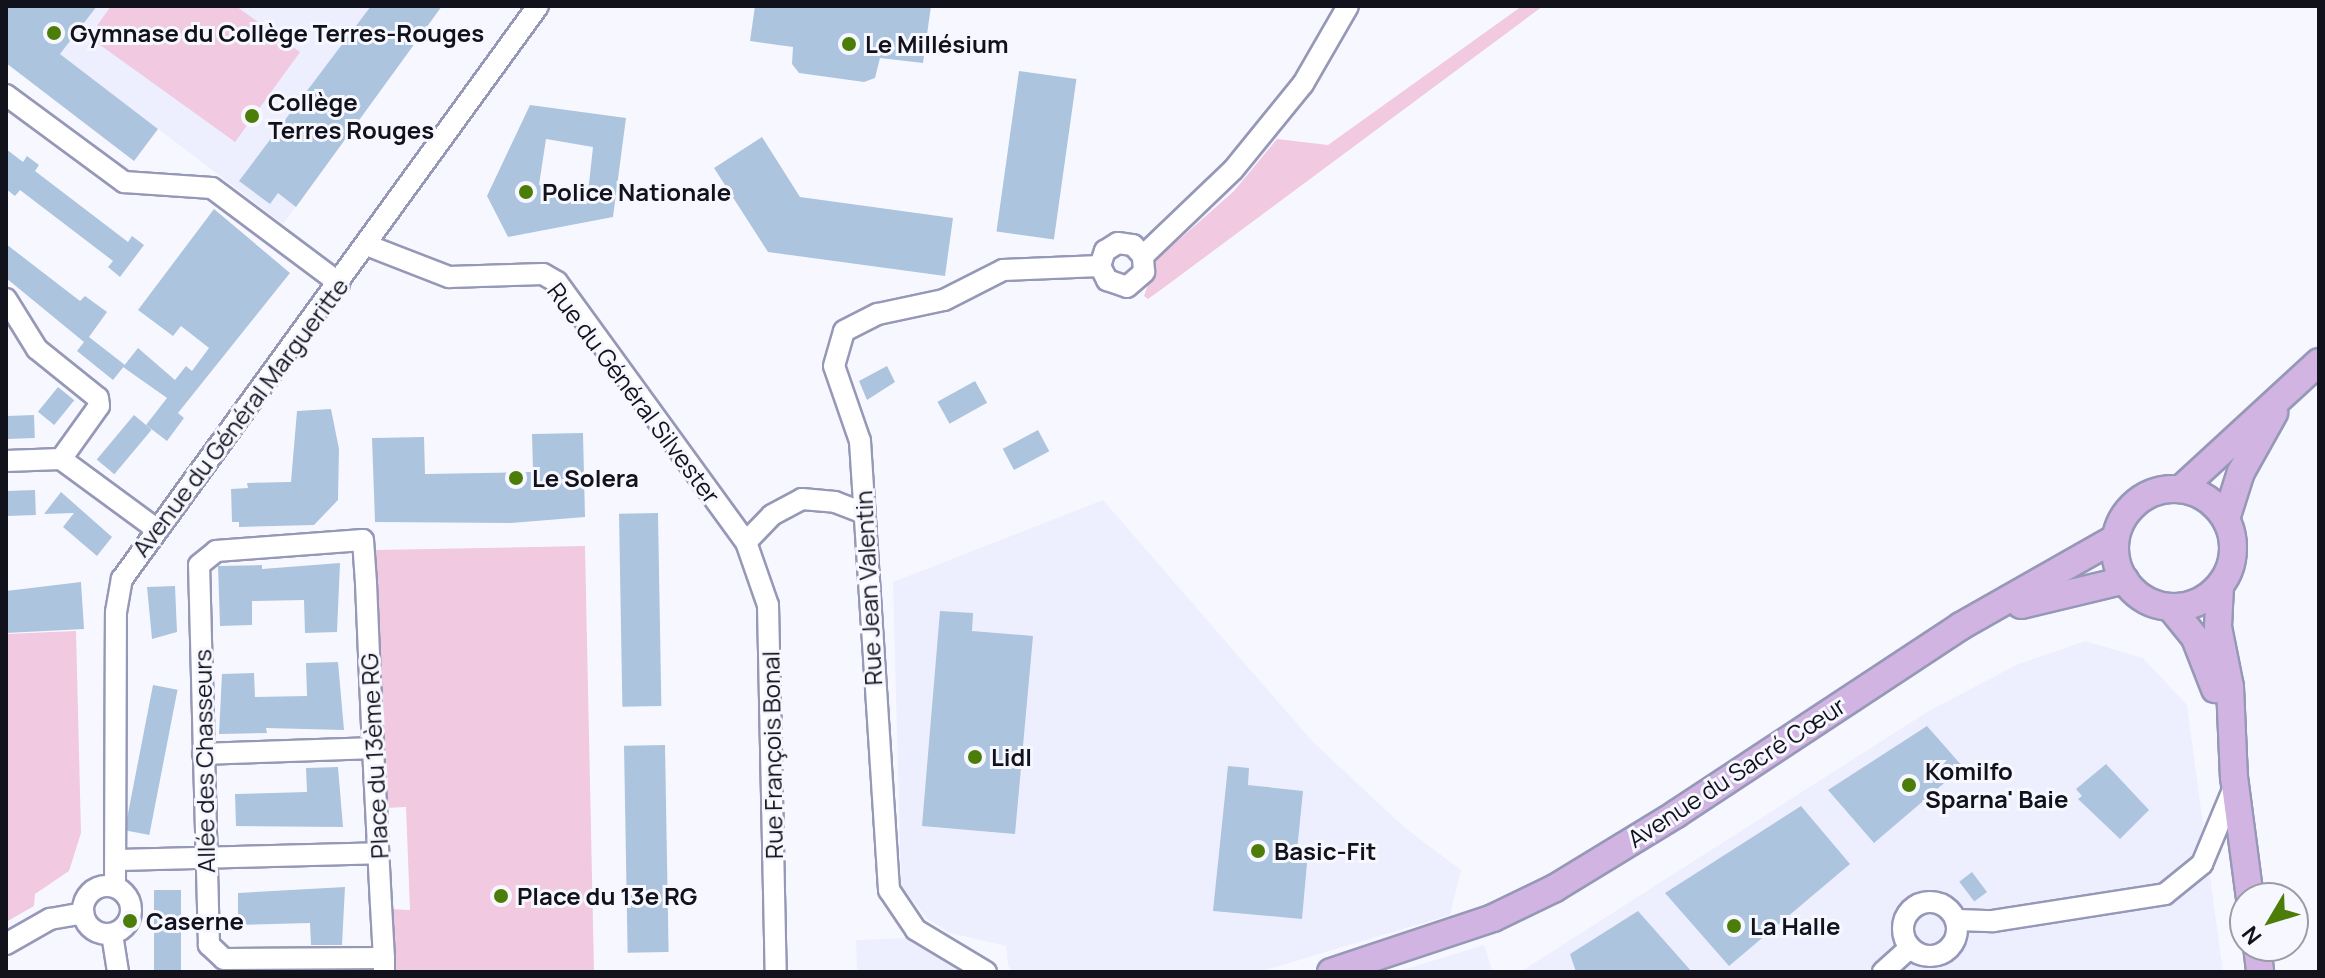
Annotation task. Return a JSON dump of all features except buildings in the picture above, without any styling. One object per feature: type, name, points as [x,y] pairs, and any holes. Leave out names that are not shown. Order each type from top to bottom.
[{"type":"main road","points":[[2230,738],[2207,660],[2171,608],[2135,594],[2125,580],[2114,539],[2130,506],[2147,494],[2182,488],[2319,362]]},
{"type":"main road","points":[[2226,519],[2241,472],[2284,395]]},
{"type":"main road","points":[[2182,488],[2215,504],[2226,519],[2233,554],[2220,586],[2218,627],[2230,687],[2230,738],[2248,882]]},
{"type":"main road","name":"Avenue du Sacré Cœur","points":[[1331,972],[1507,911],[1676,814],[1961,626],[2114,539]]},
{"type":"main road","name":"Avenue du Sacré Cœur","points":[[1961,626],[2066,591],[2125,580]]},
{"type":"main road","points":[[2171,608],[2204,599],[2220,586]]},
{"type":"street","name":"Avenue du Général Margueritte","points":[[115,886],[119,860],[116,612],[122,579],[155,528],[369,246],[538,6]]},
{"type":"street","points":[[1143,256],[1233,170],[1274,122],[1348,6]]},
{"type":"street","points":[[6,95],[124,182],[212,188],[339,283]]},
{"type":"street","points":[[1118,243],[1133,245],[1143,256],[1144,272],[1127,287],[1107,280],[1100,266],[1105,251],[1118,243]]},
{"type":"street","name":"Rue du Général Silvester","points":[[369,246],[449,277],[543,274],[557,282],[746,542]]},
{"type":"street","name":"Rue Jean Valentin","points":[[986,972],[916,930],[889,890],[860,441],[834,366],[844,331],[878,314],[944,300],[1003,270],[1100,266]]},
{"type":"street","points":[[6,299],[37,349],[98,398],[99,406],[61,459]]},
{"type":"street","points":[[6,461],[61,459],[155,528]]},
{"type":"street","points":[[746,542],[772,515],[802,499],[835,502],[863,513]]},
{"type":"street","name":"Place du 13ème RG","points":[[363,540],[384,965]]},
{"type":"street","name":"Allée des Chasseurs","points":[[363,540],[216,551],[199,565],[209,945],[224,959],[384,965]]},
{"type":"street","name":"Rue François Bonal","points":[[746,542],[768,605],[776,972]]},
{"type":"street","points":[[203,754],[373,748]]},
{"type":"street","points":[[1957,920],[1993,921],[2165,894],[2202,864],[2235,785]]},
{"type":"street","points":[[119,860],[378,853]]},
{"type":"street","points":[[115,886],[124,892],[132,912],[122,930],[112,934],[93,930],[83,913],[91,891],[115,886]]},
{"type":"street","points":[[1919,903],[1946,906],[1957,920],[1957,938],[1942,955],[1927,957],[1910,948],[1903,923],[1919,903]]},
{"type":"street","points":[[6,944],[50,919],[83,913]]},
{"type":"street","points":[[112,934],[118,972]]},
{"type":"street","points":[[1883,972],[1910,948]]},
{"type":"shaded area","name":"Collège Terres Rouges","points":[[97,6],[442,6],[283,224],[60,54]]},
{"type":"shaded area","points":[[111,6],[236,6],[300,52],[235,142],[89,37]]},
{"type":"shaded area","points":[[1522,6],[1543,6],[1166,286],[1148,299],[1144,296],[1157,259],[1234,191],[1277,139],[1328,145]]},
{"type":"shaded area","points":[[1103,500],[1312,741],[1404,827],[1461,870],[1450,915],[1259,972],[1014,972],[1008,966],[1006,946],[950,933],[927,919],[901,885],[893,582]]},
{"type":"shaded area","points":[[585,546],[594,972],[390,972],[388,909],[410,910],[406,807],[385,808],[375,550]]},
{"type":"shaded area","points":[[76,631],[81,833],[69,871],[35,894],[34,906],[6,922],[6,634]]},
{"type":"shaded area","points":[[2085,641],[2143,658],[2187,705],[2223,972],[1520,972],[1927,712],[2016,665]]},
{"type":"shaded area","points":[[908,938],[960,972],[857,972],[856,940]]},
{"type":"shaded area","points":[[1484,945],[1493,972],[1396,972]]},
{"type":"place","name":"Gymnase du Collège Terres-Rouges","points":[[54,33]]},
{"type":"place","name":"Le Millésium","points":[[849,44]]},
{"type":"place","name":"Collège Terres Rouges","points":[[252,116]]},
{"type":"place","name":"Police Nationale","points":[[526,192]]},
{"type":"place","name":"Le Solera","points":[[516,478]]},
{"type":"place","name":"Lidl","points":[[975,757]]},
{"type":"place","name":"Komilfo Sparna' Baie","points":[[1909,785]]},
{"type":"place","name":"Basic-Fit","points":[[1258,851]]},
{"type":"place","name":"Place du 13e RG","points":[[501,896]]},
{"type":"place","name":"Caserne","points":[[130,921]]},
{"type":"place","name":"La Halle","points":[[1734,926]]}]
